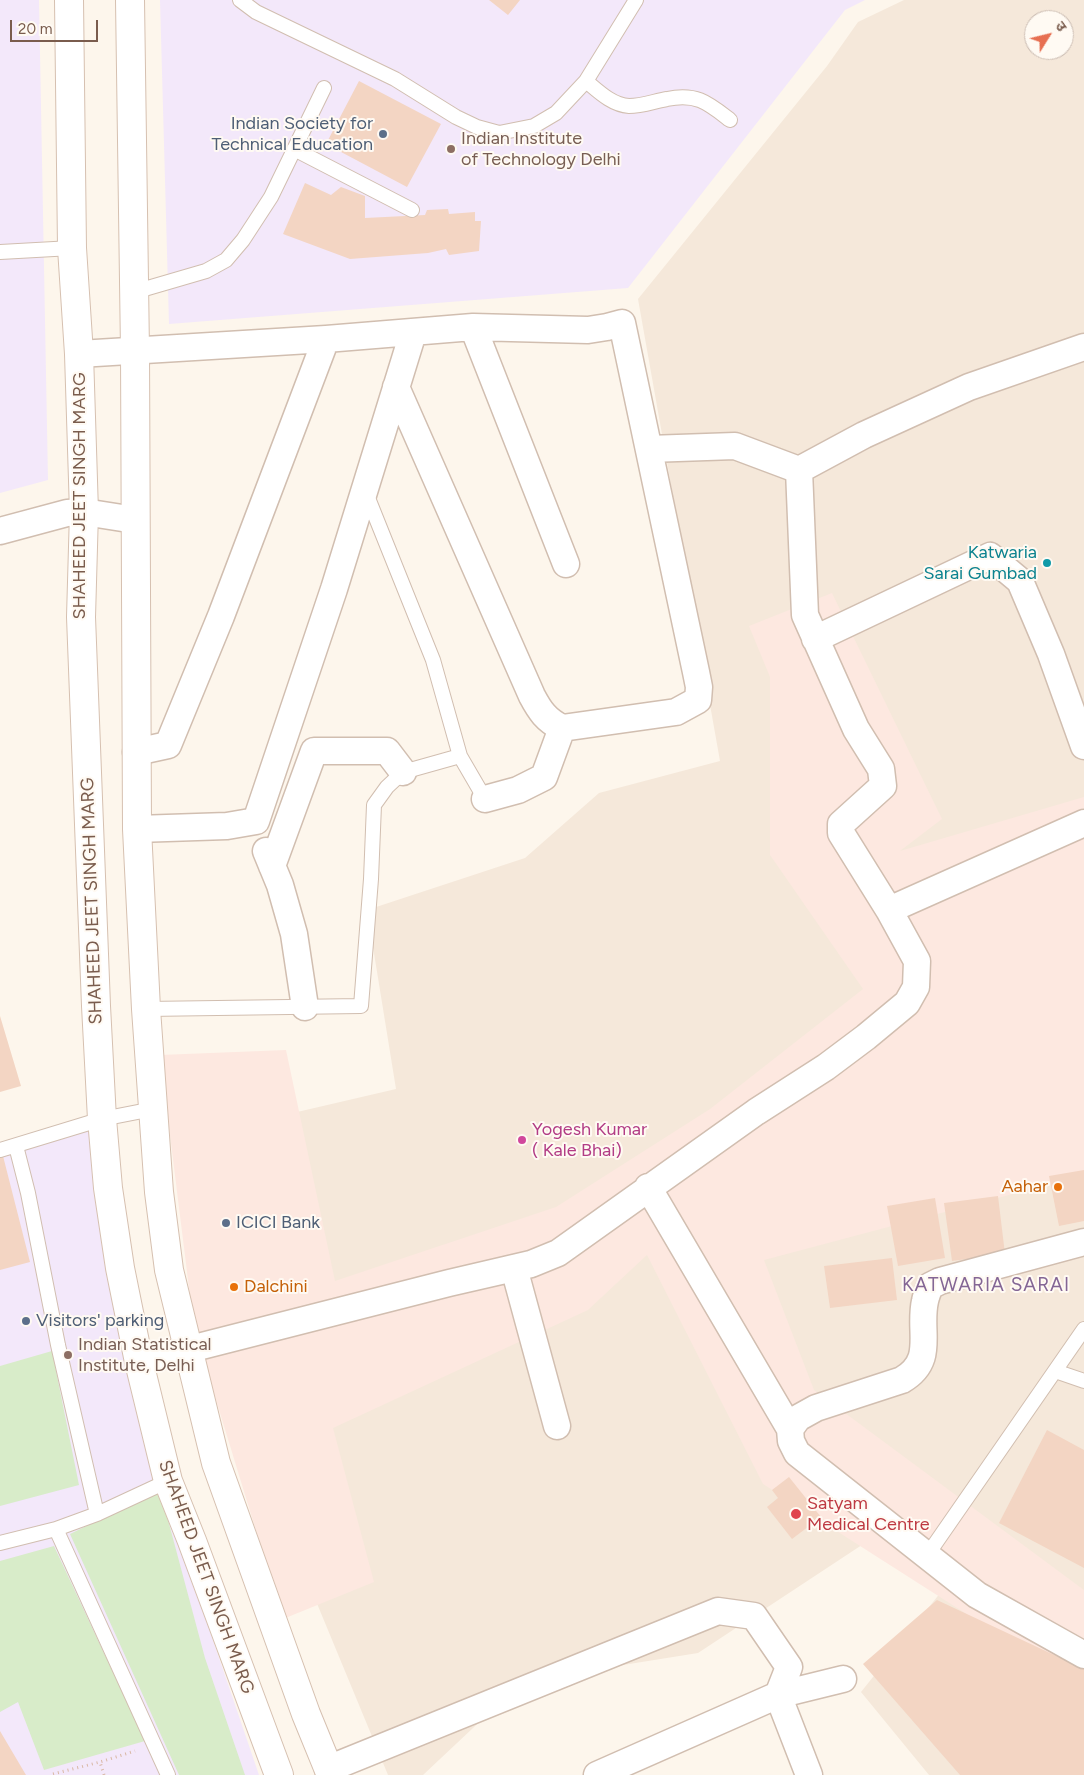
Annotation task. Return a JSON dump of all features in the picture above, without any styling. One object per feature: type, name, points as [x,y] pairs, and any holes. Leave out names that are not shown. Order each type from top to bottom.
[{"type":"main road","name":"SHAHEED JEET SINGH MARG","points":[[69,0],[72,248],[79,354],[84,512],[81,617],[95,977],[102,1119],[108,1188],[120,1268],[139,1362],[168,1481],[279,1775]]},
{"type":"main road","points":[[130,0],[135,351],[137,829],[158,1192],[169,1270],[216,1463],[306,1714],[330,1772]]},
{"type":"street","points":[[79,354],[326,339],[473,327],[588,330],[622,323],[696,672],[699,687],[698,700],[676,712],[562,728],[550,722],[538,708],[532,696],[396,387]]},
{"type":"street","points":[[473,327],[566,564]]},
{"type":"street","points":[[305,1007],[294,934],[280,885],[256,821],[334,589],[413,333]]},
{"type":"street","points":[[136,752],[168,745],[221,616],[326,339]]},
{"type":"street","points":[[649,449],[735,446],[799,470],[864,435],[969,387],[1084,347]]},
{"type":"street","points":[[139,1362],[449,1282],[530,1264],[558,1253],[648,1187],[756,1112],[826,1067],[866,1038],[907,1003],[916,987],[916,961],[889,910],[841,833],[841,824],[883,786],[881,769],[856,730],[805,615],[799,470]]},
{"type":"street","points":[[0,531],[67,513],[84,512],[135,520]]},
{"type":"street","points":[[815,638],[990,556],[1020,581],[1051,654],[1084,746]]},
{"type":"street","points":[[485,800],[518,790],[544,777],[562,728]]},
{"type":"street","points":[[272,866],[314,751],[387,751],[403,772]]},
{"type":"street","points":[[137,829],[220,826],[256,821]]},
{"type":"street","points":[[889,910],[1084,823]]},
{"type":"street","points":[[648,1187],[790,1429],[791,1441],[797,1453],[928,1554],[977,1595],[1084,1655]]},
{"type":"street","points":[[790,1429],[798,1418],[816,1408],[902,1380],[913,1374],[920,1364],[923,1354],[924,1302],[930,1286],[940,1280],[1084,1242]]},
{"type":"street","points":[[514,1268],[557,1426]]},
{"type":"street","points":[[330,1772],[718,1611],[754,1616],[789,1667],[778,1695],[809,1775]]},
{"type":"street","points":[[605,1773],[778,1695],[843,1678]]},
{"type":"lane","points":[[240,0],[256,12],[395,79],[476,127],[499,133],[534,126],[556,114],[586,81],[636,0]]},
{"type":"lane","points":[[586,81],[613,102],[629,106],[690,97],[709,104],[730,120]]},
{"type":"lane","points":[[134,292],[206,271],[226,260],[243,240],[271,197],[324,88]]},
{"type":"lane","points":[[294,149],[412,210]]},
{"type":"lane","points":[[0,252],[72,248]]},
{"type":"lane","points":[[365,489],[433,660],[460,756],[485,800]]},
{"type":"lane","points":[[146,1009],[360,1006],[371,879],[374,805],[387,787],[403,772],[460,756]]},
{"type":"lane","points":[[0,1150],[102,1119],[153,1110]]},
{"type":"lane","points":[[16,1146],[97,1514]]},
{"type":"lane","points":[[928,1554],[1084,1330]]},
{"type":"lane","points":[[1055,1371],[1084,1381]]},
{"type":"lane","points":[[0,1543],[56,1529],[97,1514],[168,1481]]},
{"type":"lane","points":[[56,1529],[168,1775]]},
{"type":"path","points":[[53,1774],[155,1745]]},
{"type":"path","points":[[100,1762],[104,1775]]},
{"type":"shaded area","points":[[0,0],[39,0],[48,480],[0,493]]},
{"type":"shaded area","name":"Indian Institute of Technology Delhi","points":[[160,0],[865,0],[845,10],[628,288],[169,324]]},
{"type":"shaded area","name":"KATWARIA SARAI","points":[[904,0],[1084,0],[1084,1775],[929,1775],[861,1692],[941,1592],[874,1537],[698,1653],[523,1681],[423,1775],[388,1775],[306,1577],[207,1133],[396,1089],[367,910],[525,858],[599,793],[720,761],[638,299],[827,66],[858,22]]},
{"type":"shaded area","points":[[832,593],[942,819],[900,851],[1084,797],[1084,1175],[764,1260],[814,1390],[1084,1590],[1084,1689],[763,1484],[647,1255],[588,1310],[333,1428],[374,1582],[283,1619],[194,1328],[160,1055],[286,1050],[335,1281],[556,1207],[710,1109],[863,989],[770,855],[770,677],[749,626]]},
{"type":"shaded area","name":"Indian Statistical Institute, Delhi","points":[[99,1122],[164,1483],[203,1611],[259,1775],[0,1775],[0,1150]]},
{"type":"green space","points":[[52,1351],[79,1485],[0,1506],[0,1366]]},
{"type":"green space","points":[[160,1490],[205,1658],[245,1775],[179,1775],[70,1534]]},
{"type":"green space","points":[[54,1546],[145,1741],[44,1770],[18,1702],[0,1712],[0,1561]]},
{"type":"building","points":[[489,0],[520,0],[508,15]]},
{"type":"building","name":"Indian Society for Technical Education","points":[[359,81],[441,124],[407,187],[326,144]]},
{"type":"building","points":[[305,183],[331,195],[341,187],[365,196],[365,218],[425,215],[427,210],[448,209],[449,214],[475,212],[475,221],[481,221],[479,251],[449,255],[446,249],[428,253],[350,259],[283,234]]},
{"type":"building","points":[[0,1016],[21,1086],[0,1092]]},
{"type":"building","points":[[3,1156],[30,1262],[0,1270],[0,1157]]},
{"type":"building","points":[[1084,1170],[1084,1221],[1059,1226],[1049,1176]]},
{"type":"building","points":[[998,1196],[1005,1254],[952,1261],[944,1203]]},
{"type":"building","points":[[935,1198],[945,1258],[898,1266],[887,1206]]},
{"type":"building","points":[[892,1258],[897,1300],[830,1308],[824,1266]]},
{"type":"building","points":[[1047,1430],[1084,1450],[1084,1568],[999,1523]]},
{"type":"building","points":[[789,1477],[821,1517],[792,1539],[767,1507],[778,1498],[772,1490]]},
{"type":"building","points":[[937,1600],[1084,1669],[1084,1775],[960,1775],[863,1664]]},
{"type":"building","points":[[0,1731],[26,1775],[0,1775]]},
{"type":"place","name":"Indian Society for Technical Education","points":[[383,134]]},
{"type":"place","name":"Indian Institute of Technology Delhi","points":[[451,149]]},
{"type":"place","name":"Katwaria Sarai Gumbad","points":[[1047,563]]},
{"type":"place","name":"Yogesh Kumar ( Kale Bhai)","points":[[522,1140]]},
{"type":"place","name":"Aahar","points":[[1058,1187]]},
{"type":"place","name":"ICICI Bank","points":[[226,1223]]},
{"type":"place","name":"Dalchini","points":[[234,1287]]},
{"type":"place","name":"Visitors' parking","points":[[26,1321]]},
{"type":"place","name":"Indian Statistical Institute, Delhi","points":[[68,1355]]},
{"type":"place","name":"Satyam Medical Centre","points":[[796,1514]]},
{"type":"district","name":"KATWARIA SARAI","points":[[986,1285]]}]
